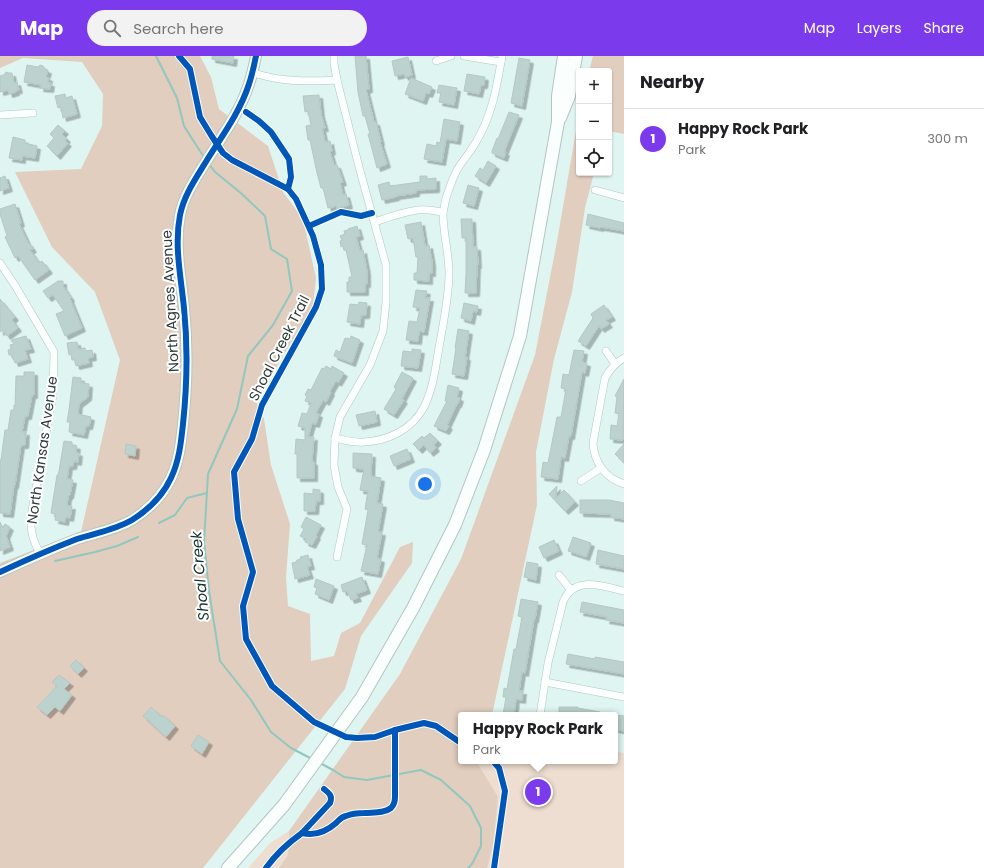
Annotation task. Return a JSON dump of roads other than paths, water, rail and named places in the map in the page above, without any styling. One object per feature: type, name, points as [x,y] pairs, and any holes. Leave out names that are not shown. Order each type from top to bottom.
[{"type":"main road","points":[[228,868],[284,805],[362,697],[413,608],[455,525],[484,450],[520,336],[558,122],[558,96],[564,56]]},
{"type":"main road","points":[[558,122],[570,96],[576,56]]},
{"type":"street","name":"North Agnes Avenue","points":[[0,572],[40,553],[78,539],[112,529],[131,520],[148,508],[157,499],[171,479],[181,444],[186,380],[186,330],[177,240],[180,214],[189,189],[239,108],[249,86],[256,56]]},
{"type":"street","points":[[334,56],[337,80],[386,265],[386,302],[383,331],[370,365],[340,417],[335,438],[334,465],[338,487],[347,509],[337,557]]},
{"type":"street","points":[[436,61],[450,56]]},
{"type":"street","points":[[335,438],[365,442],[386,439],[398,434],[408,426],[424,407],[433,378],[449,291],[449,258],[443,212],[450,185],[456,172],[476,142],[489,115],[494,99],[502,59],[464,56]]},
{"type":"street","points":[[252,73],[280,79],[302,81],[337,80]]},
{"type":"street","points":[[0,115],[33,113]]},
{"type":"street","points":[[595,190],[624,198]]},
{"type":"street","points":[[375,222],[398,214],[418,210],[443,212]]},
{"type":"street","name":"North Kansas Avenue","points":[[0,263],[16,287],[54,352],[53,395],[30,525],[32,536],[40,553]]},
{"type":"street","points":[[606,351],[615,364]]},
{"type":"street","points":[[624,358],[615,364],[605,378],[593,443],[594,454],[601,468],[612,479],[624,484]]},
{"type":"street","points":[[581,481],[601,468]]},
{"type":"street","points":[[559,575],[571,590]]},
{"type":"street","points":[[540,712],[548,663],[565,597],[576,586],[586,584],[624,591]]},
{"type":"street","points":[[545,682],[624,697]]},
{"type":"waterway","name":"Shoal Creek","points":[[156,56],[177,98],[184,126],[204,157]]},
{"type":"waterway","name":"Shoal Creek","points":[[209,164],[215,172],[242,194],[265,216],[271,249],[287,259],[292,291],[273,325],[248,356],[237,409],[208,474],[204,542],[209,591],[220,661],[251,700],[271,732],[291,748],[312,759]]},
{"type":"waterway","points":[[159,523],[175,515],[187,498],[207,493]]},
{"type":"waterway","points":[[55,561],[117,546],[138,537]]},
{"type":"waterway","name":"Shoal Creek","points":[[320,763],[344,777],[367,780],[421,770],[441,780],[470,806],[481,828],[481,846],[472,864],[468,868]]},
{"type":"place","name":"Happy Rock Park","points":[[538,792]]}]
